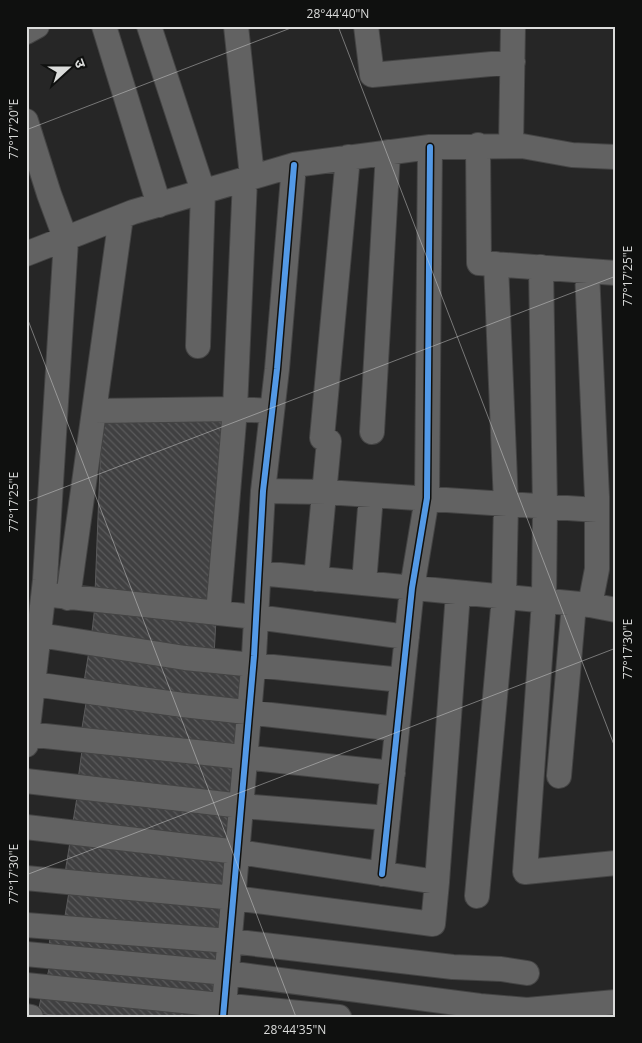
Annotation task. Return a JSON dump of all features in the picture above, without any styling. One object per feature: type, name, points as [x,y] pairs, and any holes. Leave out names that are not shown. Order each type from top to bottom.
[{"type":"street","points":[[26,32],[37,26]]},
{"type":"street","points":[[104,26],[159,204]]},
{"type":"street","points":[[149,26],[203,191],[198,346]]},
{"type":"street","points":[[218,613],[235,409],[249,177],[236,26]]},
{"type":"street","points":[[366,26],[372,75],[512,62]]},
{"type":"street","points":[[511,146],[513,26]]},
{"type":"street","points":[[26,121],[66,240],[38,585],[39,635],[30,683],[27,738],[246,757],[393,773]]},
{"type":"street","points":[[478,146],[479,263],[616,273]]},
{"type":"street","points":[[26,254],[159,204],[294,165],[430,147],[522,146],[572,155],[616,158]]},
{"type":"street","points":[[382,874],[412,588],[428,498],[430,147]]},
{"type":"street","points":[[372,432],[388,152]]},
{"type":"street","points":[[316,579],[326,492],[329,441],[322,438],[348,157]]},
{"type":"street","points":[[224,1011],[253,665],[263,491],[289,241],[294,165]]},
{"type":"street","points":[[68,598],[121,218]]},
{"type":"street","points":[[477,896],[504,597],[506,504],[496,264]]},
{"type":"street","points":[[541,267],[545,507],[544,601],[525,872],[616,863]]},
{"type":"street","points":[[559,776],[582,605],[597,569],[597,510],[587,271]]},
{"type":"street","points":[[94,411],[235,409],[272,411]]},
{"type":"street","points":[[263,491],[326,492],[597,510]]},
{"type":"street","points":[[364,584],[371,496]]},
{"type":"street","points":[[258,573],[544,601],[616,610]]},
{"type":"street","points":[[38,585],[68,598],[256,617],[407,637]]},
{"type":"street","points":[[26,878],[234,898],[433,924],[458,593]]},
{"type":"street","points":[[39,635],[185,658],[402,680]]},
{"type":"street","points":[[30,683],[249,713],[397,729]]},
{"type":"street","points":[[26,781],[242,806],[388,818]]},
{"type":"street","points":[[26,827],[238,852],[437,882]]},
{"type":"street","points":[[26,925],[230,941],[527,973]]},
{"type":"street","points":[[26,954],[227,973],[480,1006],[527,1010],[616,1002]]},
{"type":"street","points":[[26,985],[224,1011],[339,1017]]},
{"type":"street","points":[[26,1016],[31,1017]]},
{"type":"building","points":[[231,414],[213,608],[95,593],[102,417]]},
{"type":"building","points":[[95,606],[216,619],[214,656],[91,640]]},
{"type":"building","points":[[89,651],[246,668],[245,707],[83,688]]},
{"type":"building","points":[[87,697],[244,716],[241,752],[81,734]]},
{"type":"building","points":[[83,743],[240,762],[238,798],[78,780]]},
{"type":"building","points":[[78,791],[235,810],[232,846],[72,828]]},
{"type":"building","points":[[71,836],[228,855],[226,891],[65,873]]},
{"type":"building","points":[[70,886],[227,904],[224,941],[64,922]]},
{"type":"building","points":[[51,932],[224,946],[221,966],[48,952]]},
{"type":"building","points":[[51,960],[221,978],[219,1000],[46,982]]},
{"type":"building","points":[[42,993],[218,1017],[65,1017],[38,1013]]},
{"type":"cycle path","points":[[382,874],[412,588],[427,498],[430,147]]},
{"type":"cycle path","points":[[223,1017],[254,656],[263,491],[277,369],[294,165]]}]
